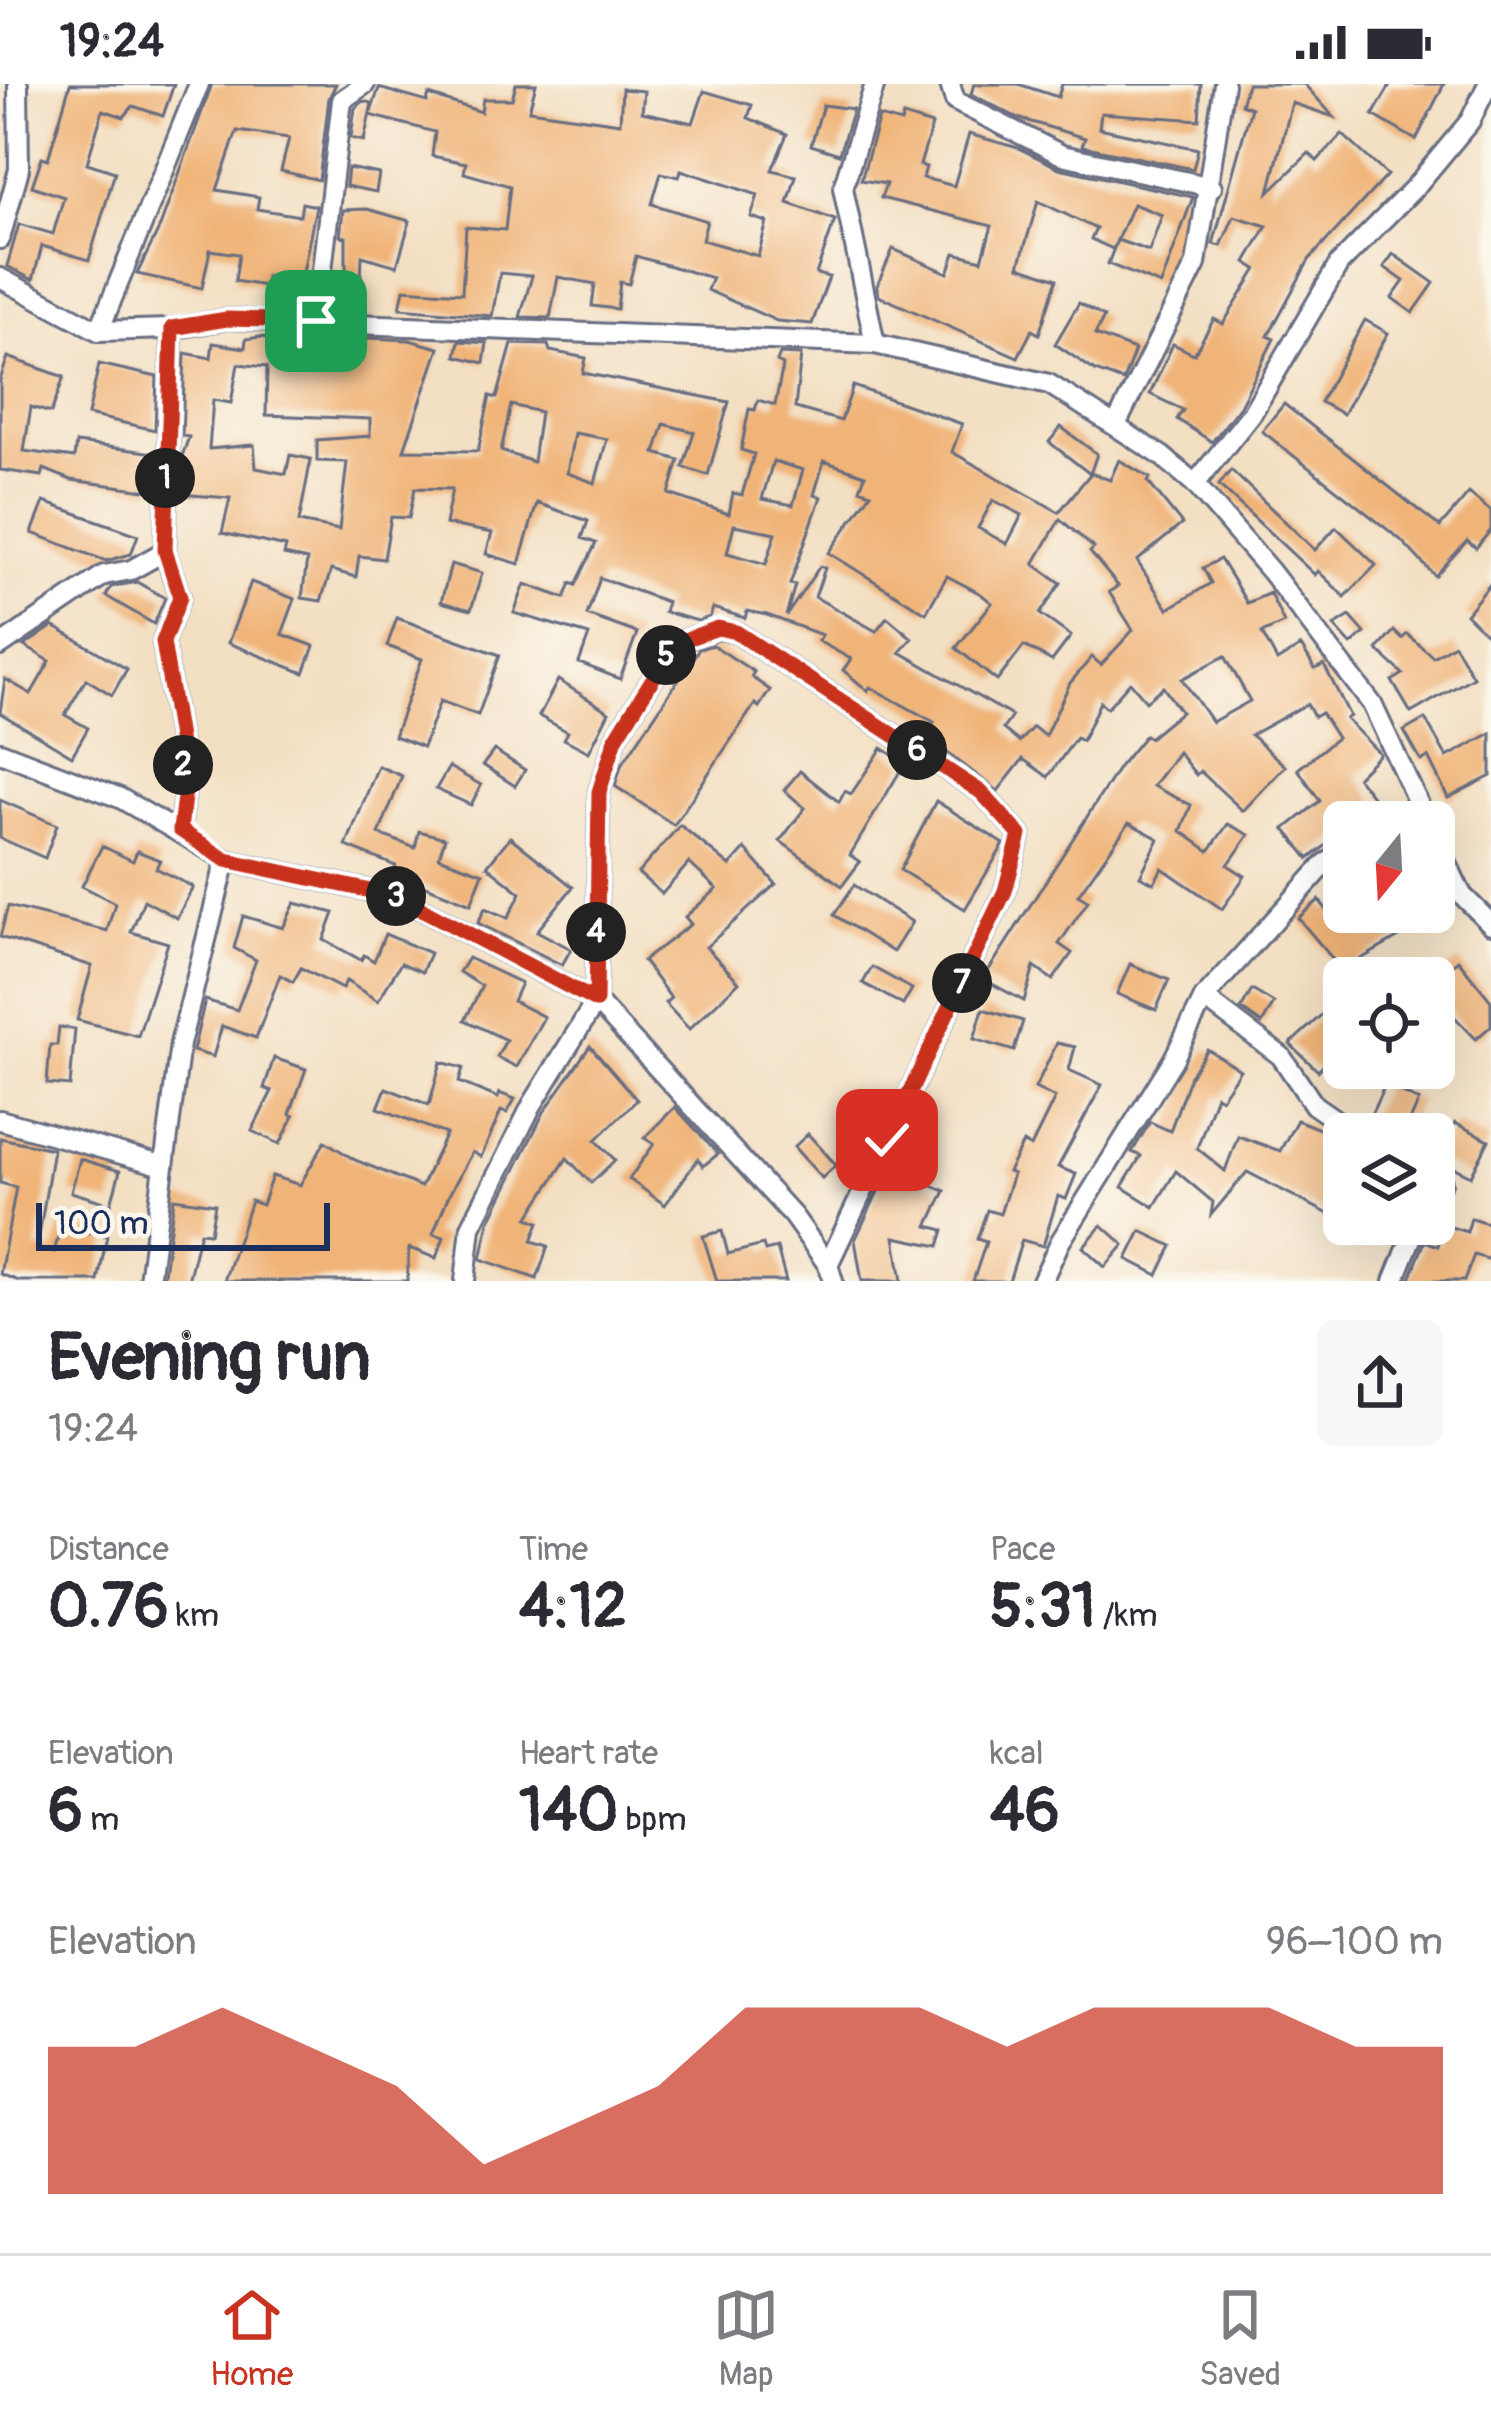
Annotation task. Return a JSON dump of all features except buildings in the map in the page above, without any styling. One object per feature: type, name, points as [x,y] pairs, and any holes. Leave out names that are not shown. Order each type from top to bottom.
[{"type":"street","points":[[0,239],[19,169],[18,84]]},
{"type":"street","points":[[99,331],[200,84]]},
{"type":"street","points":[[316,321],[342,100],[365,84]]},
{"type":"street","points":[[875,84],[843,188],[875,344]]},
{"type":"street","points":[[950,84],[955,101],[1062,155],[1212,187]]},
{"type":"street","points":[[1116,425],[1196,264],[1212,187],[1223,84]]},
{"type":"street","points":[[1195,484],[1252,412],[1339,264],[1430,170],[1470,121],[1488,84]]},
{"type":"street","points":[[0,278],[99,331],[172,328],[227,319],[875,344],[1049,384],[1116,425],[1195,484],[1372,704],[1412,801]]},
{"type":"street","points":[[172,328],[165,550],[180,597],[163,642],[186,780],[180,830]]},
{"type":"street","points":[[0,646],[104,575],[131,569],[165,550]]},
{"type":"street","points":[[465,1281],[471,1227],[532,1105],[596,1001],[599,792],[616,738],[675,643],[718,628],[736,632],[981,792],[1020,835],[1005,891],[831,1273]]},
{"type":"street","points":[[0,752],[120,798],[226,860],[399,897],[596,1001],[793,1216],[831,1273]]},
{"type":"street","points":[[148,1281],[180,1044],[226,860]]},
{"type":"street","points":[[1042,1281],[1060,1242],[1173,1060],[1204,998],[1323,866]]},
{"type":"street","points":[[1455,880],[1462,895],[1491,924]]},
{"type":"street","points":[[1204,998],[1281,1056],[1314,1105],[1326,1113]]},
{"type":"street","points":[[0,1120],[164,1166]]},
{"type":"street","points":[[1394,1281],[1409,1245]]},
{"type":"route","points":[[316,321],[227,319],[172,328],[165,550],[180,597],[163,642],[186,780],[180,830],[226,860],[399,897],[596,1001],[599,792],[616,738],[643,687],[675,643],[718,628],[736,632],[981,792],[1020,835],[1005,891],[887,1140]]}]
